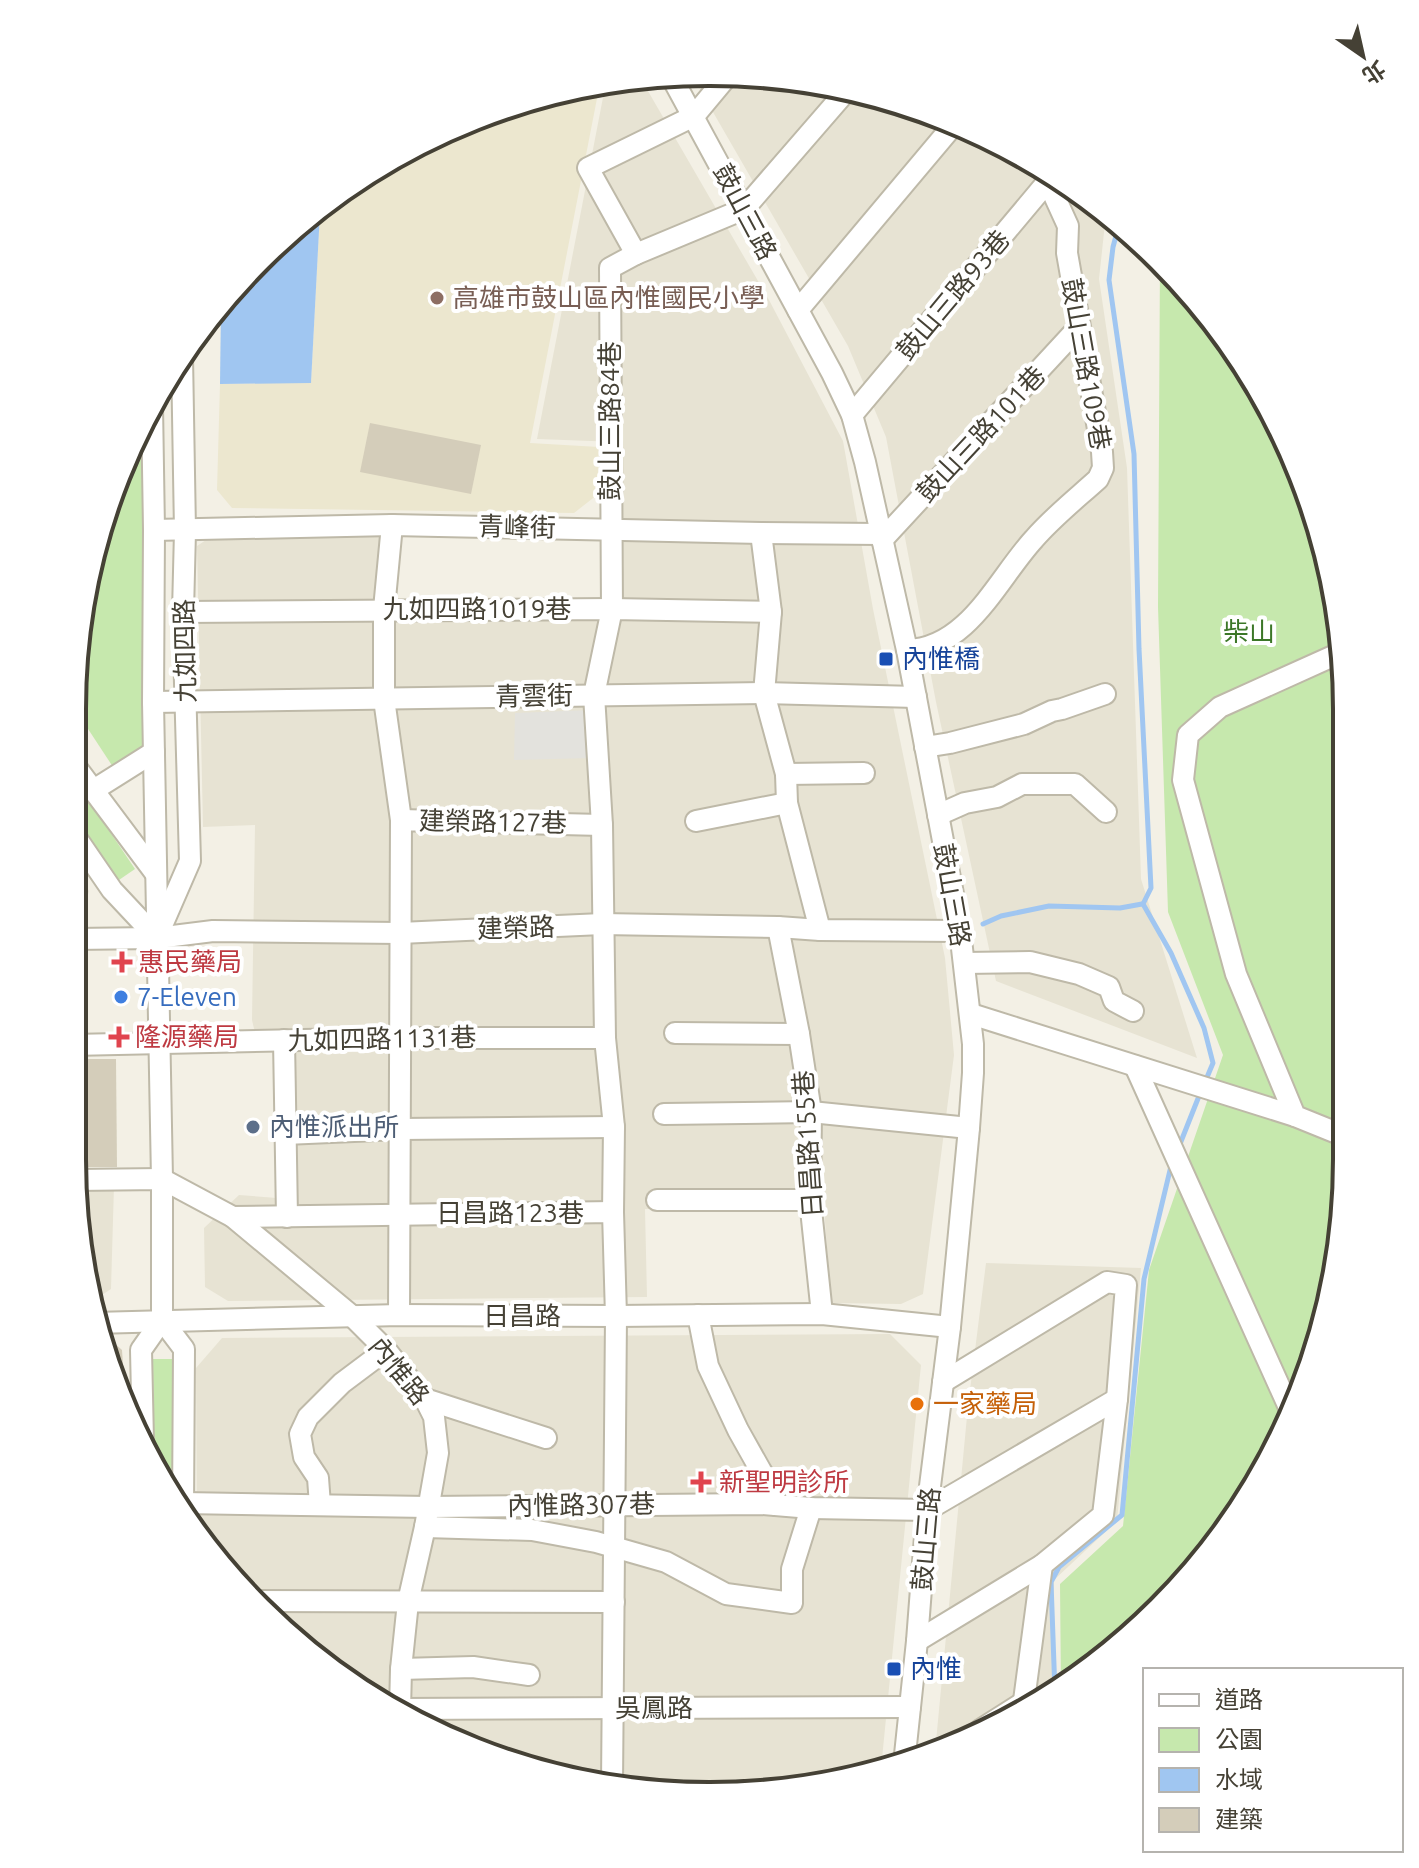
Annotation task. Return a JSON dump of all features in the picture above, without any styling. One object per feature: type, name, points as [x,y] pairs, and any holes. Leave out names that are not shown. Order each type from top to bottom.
[{"type":"street","points":[[636,254],[588,168],[694,116],[719,86]]},
{"type":"street","name":"鼓山三路","points":[[677,87],[852,415],[907,650],[960,931],[971,1014],[973,1073],[905,1750]]},
{"type":"street","points":[[744,209],[839,100]]},
{"type":"street","points":[[798,310],[947,133]]},
{"type":"street","name":"鼓山三路93巷","points":[[852,415],[1045,185]]},
{"type":"street","name":"鼓山三路109巷","points":[[907,650],[936,646],[968,622],[1034,538],[1098,479],[1103,468],[1067,253],[1068,226],[1055,191]]},
{"type":"street","name":"鼓山三路84巷","points":[[610,529],[610,268],[744,209]]},
{"type":"street","name":"鼓山三路101巷","points":[[882,537],[1079,327]]},
{"type":"street","name":"九如四路","points":[[157,938],[190,861],[183,612],[182,377]]},
{"type":"street","name":"九如四路","points":[[152,430],[162,1320]]},
{"type":"street","points":[[392,525],[384,609],[384,699],[401,820]]},
{"type":"street","name":"青峰街","points":[[154,530],[392,525],[882,537]]},
{"type":"street","points":[[610,529],[612,609],[594,695],[602,825],[605,1038],[614,1127],[613,1212]]},
{"type":"street","points":[[761,533],[771,612],[764,693],[786,774],[787,803],[820,930]]},
{"type":"street","name":"九如四路1019巷","points":[[183,612],[384,609],[771,612]]},
{"type":"street","points":[[1295,1116],[1236,974],[1183,780],[1188,735],[1220,707],[1331,657]]},
{"type":"street","name":"青雲街","points":[[153,702],[764,693],[916,697]]},
{"type":"street","points":[[925,747],[1024,724],[1052,711],[1105,694]]},
{"type":"street","points":[[92,791],[154,752]]},
{"type":"street","points":[[786,774],[864,773]]},
{"type":"street","points":[[86,782],[156,874]]},
{"type":"street","points":[[938,815],[965,803],[997,797],[1022,784],[1075,784],[1106,812]]},
{"type":"street","points":[[696,821],[787,803]]},
{"type":"street","name":"建榮路127巷","points":[[399,1315],[401,820],[602,825]]},
{"type":"street","points":[[86,852],[118,899],[157,938]]},
{"type":"street","name":"建榮路","points":[[86,939],[157,938],[213,931],[400,933],[602,924],[960,931]]},
{"type":"street","name":"日昌路155巷","points":[[778,927],[811,1112],[810,1200],[822,1314]]},
{"type":"street","points":[[964,963],[1030,962],[1079,974],[1109,987],[1114,1001],[1133,1011]]},
{"type":"street","points":[[971,1014],[1295,1116],[1333,1131]]},
{"type":"street","points":[[675,1033],[799,1034]]},
{"type":"street","name":"九如四路1131巷","points":[[86,1045],[400,1038],[605,1038]]},
{"type":"street","points":[[284,1040],[287,1217]]},
{"type":"street","points":[[1135,1066],[1285,1399]]},
{"type":"street","points":[[664,1114],[811,1112],[969,1128]]},
{"type":"street","points":[[285,1134],[400,1129],[614,1127]]},
{"type":"street","points":[[87,1180],[162,1179]]},
{"type":"street","name":"內惟路","points":[[162,1179],[233,1217],[352,1316],[386,1350],[425,1399],[434,1417],[438,1453],[408,1602],[400,1699]]},
{"type":"street","points":[[657,1200],[810,1200]]},
{"type":"street","name":"日昌路123巷","points":[[233,1217],[613,1212],[616,1316],[612,1774]]},
{"type":"street","points":[[917,1641],[1042,1565],[1103,1515],[1126,1285],[1107,1282],[943,1382]]},
{"type":"street","name":"日昌路","points":[[108,1322],[399,1315],[822,1314],[950,1327]]},
{"type":"street","points":[[698,1315],[708,1366],[746,1444],[772,1488],[776,1505]]},
{"type":"street","points":[[142,1418],[141,1350],[162,1320],[184,1349],[183,1492]]},
{"type":"street","points":[[320,1505],[318,1478],[304,1457],[300,1434],[308,1417],[342,1383],[386,1350]]},
{"type":"street","points":[[425,1399],[546,1438]]},
{"type":"street","points":[[927,1510],[1117,1399]]},
{"type":"street","name":"內惟路307巷","points":[[426,1517],[615,1504],[927,1510]]},
{"type":"street","points":[[192,1507],[320,1505],[532,1530],[666,1562],[726,1594],[792,1603],[792,1569],[811,1508]]},
{"type":"street","points":[[1025,1695],[1042,1565]]},
{"type":"street","points":[[271,1601],[614,1602]]},
{"type":"street","points":[[401,1669],[473,1667],[529,1675]]},
{"type":"street","name":"吳鳳路","points":[[418,1709],[910,1707]]},
{"type":"shaded area","points":[[698,86],[791,91],[871,107],[910,119],[985,150],[1021,170],[1056,191],[1105,228],[1099,279],[1127,468],[1141,879],[1197,1058],[996,981],[936,702],[886,437],[848,346]]},
{"type":"shaded area","points":[[647,89],[769,300],[843,441],[873,609],[945,958],[954,1055],[923,1294],[901,1304],[831,1303],[824,1208],[645,1209],[647,1297],[228,1301],[205,1287],[204,1228],[239,1195],[277,1198],[280,1032],[255,1033],[252,1020],[255,825],[203,827],[197,546],[209,538],[382,536],[378,619],[622,620],[619,442],[537,439],[603,95]]},
{"type":"shaded area","name":"高雄市鼓山區內惟國民小學","points":[[597,96],[530,443],[599,447],[597,495],[574,513],[232,508],[217,490],[220,384],[311,382],[319,224],[398,170],[471,133],[548,107]]},
{"type":"shaded area","points":[[591,710],[592,758],[514,760],[515,713]]},
{"type":"shaded area","points":[[87,1186],[114,1186],[111,1289],[101,1295],[91,1240]]},
{"type":"shaded area","points":[[986,1263],[1141,1268],[1117,1521],[1054,1580],[1053,1679],[985,1718],[936,1739],[968,1406]]},
{"type":"shaded area","points":[[890,1334],[921,1365],[882,1758],[831,1770],[750,1781],[669,1781],[628,1777],[548,1761],[471,1735],[434,1718],[363,1677],[298,1627],[269,1599],[241,1570],[197,1513],[196,1368],[222,1338]]},
{"type":"green space","name":"柴山","points":[[1160,279],[1228,363],[1269,434],[1300,509],[1321,588],[1328,628],[1333,710],[1332,1199],[1328,1240],[1312,1320],[1286,1397],[1249,1470],[1228,1505],[1178,1570],[1121,1627],[1061,1673],[1060,1584],[1123,1526],[1149,1270],[1223,1055],[1168,912],[1158,607]]},
{"type":"green space","points":[[143,449],[143,748],[113,767],[86,726],[87,669],[91,628],[107,548]]},
{"type":"green space","points":[[86,796],[135,869],[116,882],[86,838]]},
{"type":"green space","points":[[153,1359],[174,1359],[176,1479],[154,1441]]},
{"type":"water","points":[[319,224],[311,383],[220,384],[221,323],[269,269]]},
{"type":"building","points":[[370,423],[481,445],[471,494],[360,472]]},
{"type":"building","points":[[86,1059],[116,1059],[117,1167],[86,1167]]},
{"type":"building","points":[[114,1343],[122,1350],[123,1371]]},
{"type":"waterway","points":[[1116,237],[1109,280],[1134,454],[1139,649],[1151,888],[1143,904],[1171,953],[1204,1028],[1213,1063],[1205,1082]]},
{"type":"waterway","points":[[983,924],[1001,916],[1049,906],[1120,908],[1142,904]]},
{"type":"waterway","points":[[1178,1149],[1201,1091]]},
{"type":"waterway","points":[[1054,1678],[1051,1582],[1059,1567],[1122,1515],[1144,1279],[1171,1166]]},
{"type":"place","name":"高雄市鼓山區內惟國民小學","points":[[437,298]]},
{"type":"place","name":"內惟橋","points":[[886,659]]},
{"type":"place","name":"惠民藥局","points":[[122,962]]},
{"type":"place","name":"7-Eleven","points":[[121,997]]},
{"type":"place","name":"隆源藥局","points":[[119,1037]]},
{"type":"place","name":"內惟派出所","points":[[253,1127]]},
{"type":"place","name":"一家藥局","points":[[917,1404]]},
{"type":"place","name":"新聖明診所","points":[[701,1482]]},
{"type":"place","name":"內惟","points":[[894,1669]]}]
